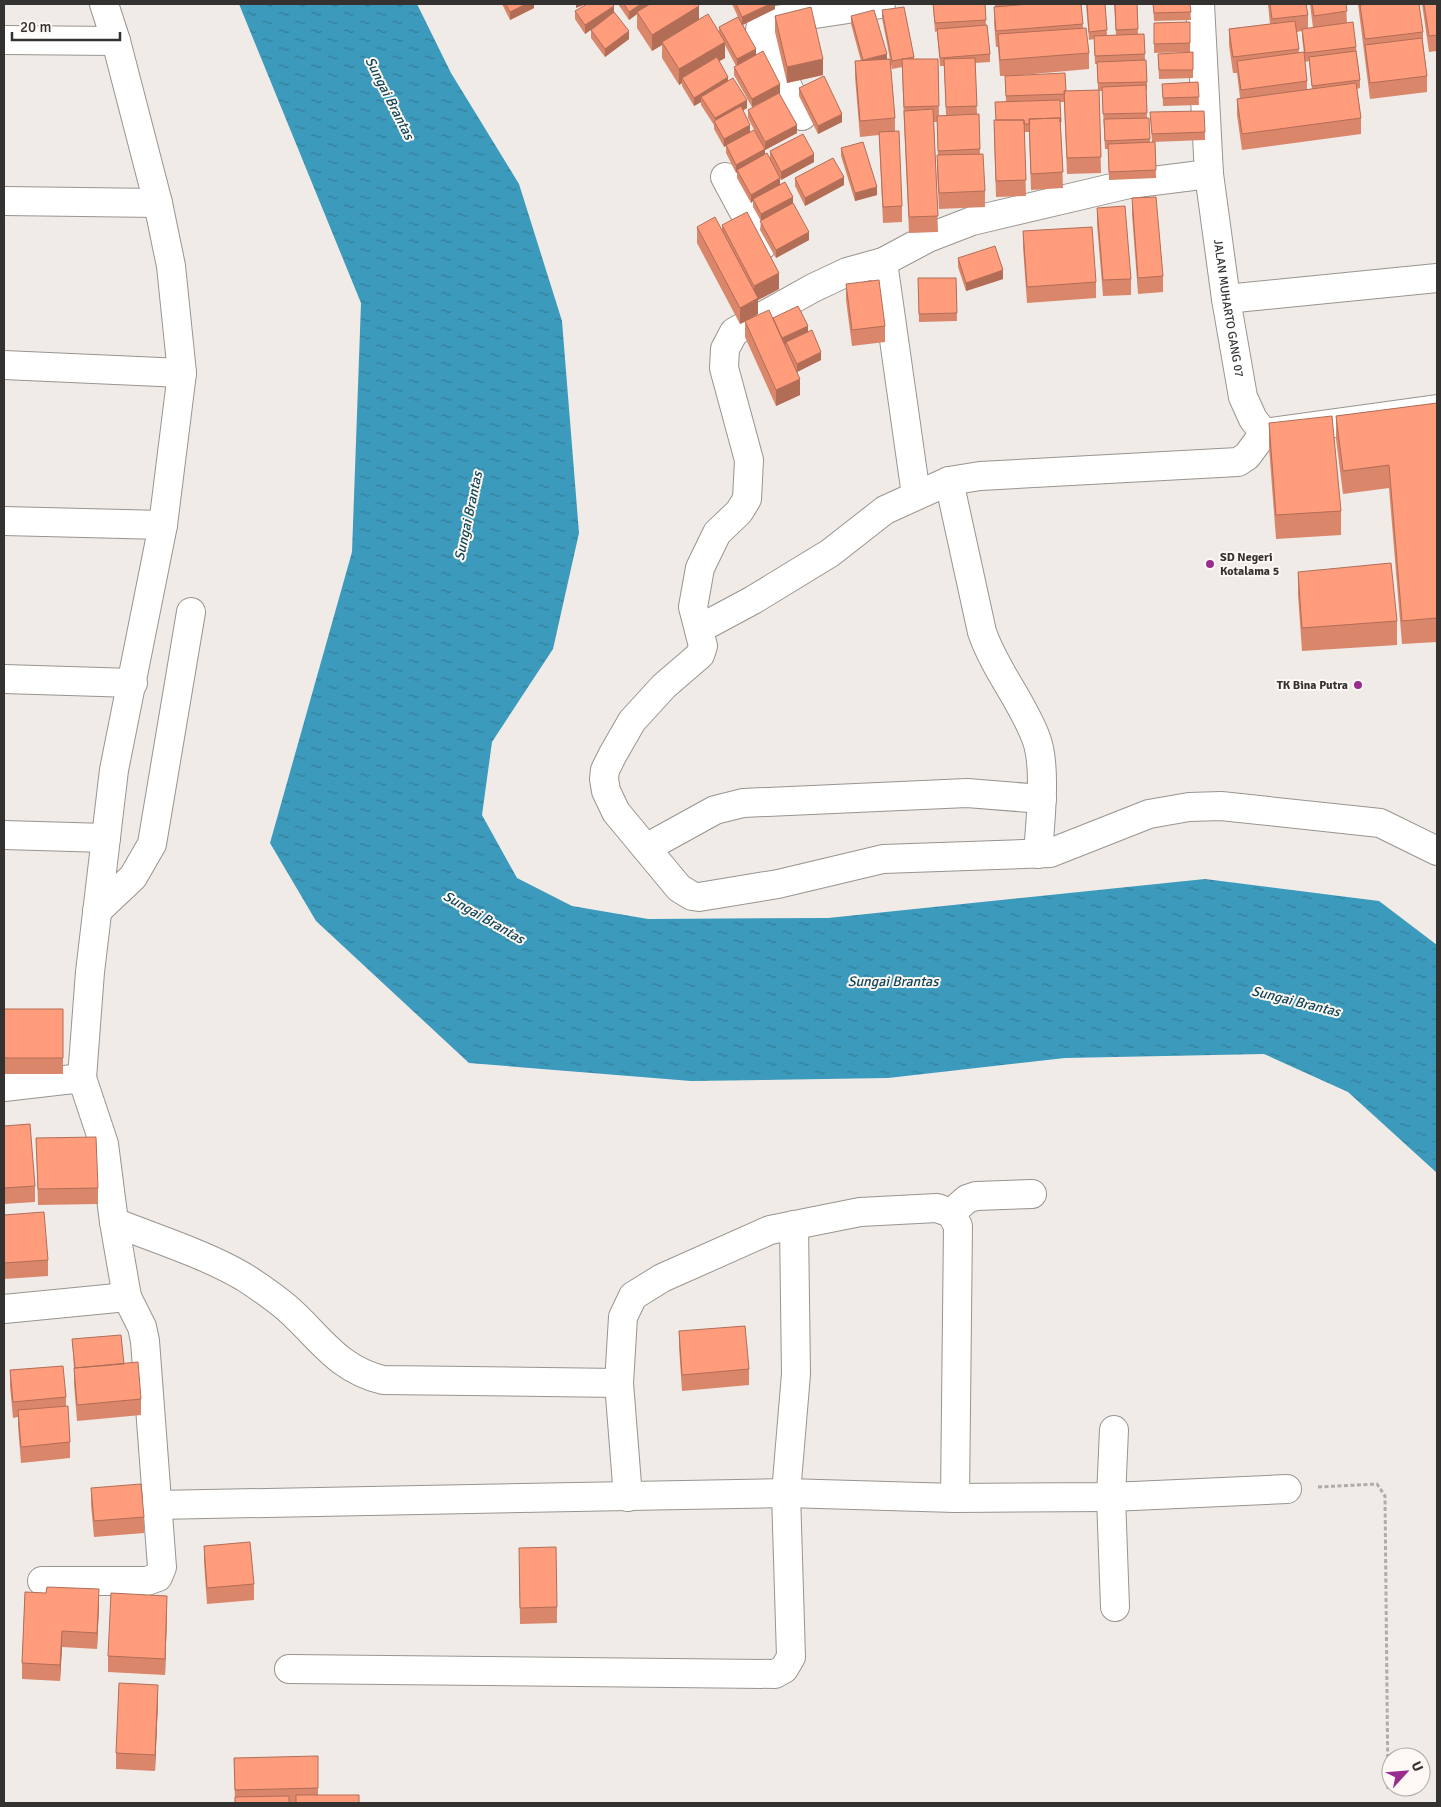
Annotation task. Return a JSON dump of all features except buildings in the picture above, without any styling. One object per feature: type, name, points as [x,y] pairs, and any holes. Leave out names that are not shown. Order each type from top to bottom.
[{"type":"street","points":[[42,1581],[147,1581],[158,1577],[162,1567],[156,1504],[146,1341],[142,1327],[127,1297],[114,1222],[104,1144],[82,1078],[84,1027],[114,770],[163,526],[182,373],[171,266],[158,203],[116,42],[104,4]]},
{"type":"street","points":[[802,116],[760,30],[760,25],[768,21],[881,4]]},
{"type":"street","name":"JALAN MUHARTO GANG 07","points":[[1200,4],[1209,174],[1226,298],[1243,396],[1253,420],[1264,433]]},
{"type":"street","points":[[4,40],[116,42]]},
{"type":"street","points":[[1209,174],[1129,184],[972,221],[928,238],[883,262],[847,272],[781,284],[734,332],[725,349],[724,368],[749,460],[750,484],[747,499],[739,512],[717,533],[700,568],[693,607],[703,646],[700,654],[664,686],[632,721],[605,770],[604,779],[610,800],[616,812],[679,888],[692,896],[699,897],[778,884],[883,859],[1038,854],[1068,848],[1149,814],[1189,807],[1222,806],[1380,824],[1437,851]]},
{"type":"street","points":[[725,177],[781,284]]},
{"type":"street","points":[[4,201],[158,203]]},
{"type":"street","points":[[883,262],[916,495]]},
{"type":"street","points":[[1226,298],[1437,278]]},
{"type":"street","points":[[4,364],[182,373]]},
{"type":"street","points":[[698,629],[752,600],[830,553],[885,510],[949,481],[980,476],[1238,462],[1247,456],[1264,433],[1437,409]]},
{"type":"street","points":[[949,481],[982,632],[989,652],[1037,740],[1042,799],[1038,854]]},
{"type":"street","points":[[4,521],[163,526]]},
{"type":"street","points":[[97,911],[133,877],[152,844],[191,612]]},
{"type":"street","points":[[4,679],[133,683]]},
{"type":"street","points":[[646,848],[715,810],[743,803],[967,793],[1042,799]]},
{"type":"street","points":[[4,835],[106,838]]},
{"type":"street","points":[[4,1087],[82,1078]]},
{"type":"street","points":[[951,1213],[967,1199],[976,1196],[1032,1194]]},
{"type":"street","points":[[628,1497],[620,1382],[622,1317],[633,1296],[662,1278],[770,1230],[860,1212],[937,1208],[951,1213],[958,1226],[956,1498]]},
{"type":"street","points":[[114,1222],[188,1251],[243,1277],[288,1308],[338,1359],[365,1376],[383,1380],[620,1382]]},
{"type":"street","points":[[289,1669],[775,1674],[784,1669],[791,1658],[786,1493],[796,1374],[794,1225]]},
{"type":"street","points":[[4,1309],[127,1297]]},
{"type":"street","points":[[1114,1430],[1111,1497],[1115,1607]]},
{"type":"street","points":[[156,1504],[786,1493],[956,1498],[1111,1497],[1288,1489]]},
{"type":"path","points":[[1288,1489],[1377,1484],[1386,1496],[1388,1747]]},
{"type":"water","name":"Sungai Brantas","points":[[239,4],[417,4],[451,73],[519,184],[562,321],[579,533],[553,649],[492,742],[482,815],[517,878],[572,906],[648,919],[828,918],[1205,879],[1379,901],[1437,945],[1437,1173],[1348,1092],[1264,1054],[1065,1058],[888,1078],[691,1081],[469,1063],[316,921],[270,843],[352,552],[361,303]]},
{"type":"place","name":"SD Negeri Kotalama 5","points":[[1210,564]]},
{"type":"place","name":"TK Bina Putra","points":[[1358,685]]}]
